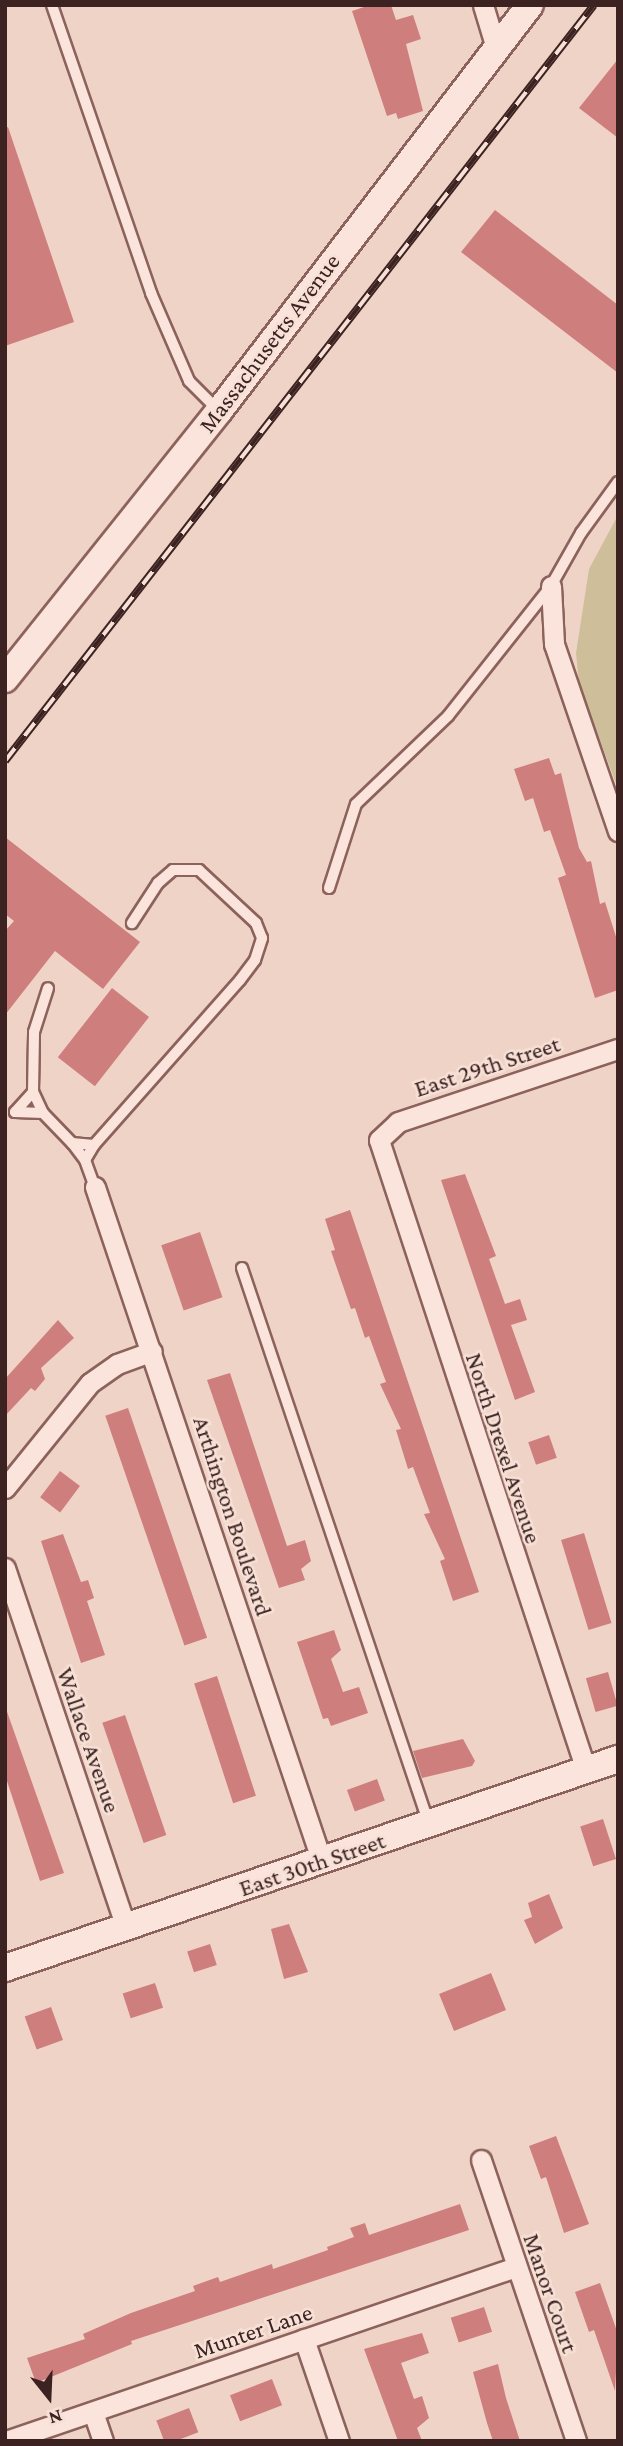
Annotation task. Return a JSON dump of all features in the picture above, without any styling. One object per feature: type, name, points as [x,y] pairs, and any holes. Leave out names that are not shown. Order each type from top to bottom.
[{"type":"main road","name":"Massachusetts Avenue","points":[[5,679],[219,411],[530,5]]},
{"type":"main road","name":"East 30th Street","points":[[5,1968],[618,1759]]},
{"type":"street","points":[[484,5],[496,48]]},
{"type":"street","points":[[551,586],[554,644],[618,831]]},
{"type":"street","name":"East 29th Street","points":[[379,1140],[398,1122],[618,1049]]},
{"type":"street","name":"North Drexel Avenue","points":[[379,1140],[586,1770]]},
{"type":"street","name":"Arthington Boulevard","points":[[95,1187],[322,1861]]},
{"type":"street","points":[[5,1488],[90,1383],[117,1364],[152,1352]]},
{"type":"street","name":"Wallace Avenue","points":[[5,1569],[126,1928]]},
{"type":"street","name":"Manor Court","points":[[481,2160],[576,2441]]},
{"type":"street","name":"Munter Lane","points":[[6,2441],[516,2267]]},
{"type":"street","points":[[304,2339],[339,2441]]},
{"type":"street","points":[[93,2412],[103,2441]]},
{"type":"lane","points":[[52,5],[151,293],[188,381],[219,411]]},
{"type":"lane","points":[[329,888],[356,804],[449,716],[551,586],[581,533],[618,482]]},
{"type":"lane","points":[[85,1160],[94,1145],[240,981],[255,960],[262,938],[257,923],[199,870],[173,870],[158,883],[132,923]]},
{"type":"lane","points":[[48,988],[34,1032],[33,1092],[43,1113],[85,1160],[95,1187]]},
{"type":"lane","points":[[10,1112],[33,1092]]},
{"type":"lane","points":[[10,1112],[43,1113]]},
{"type":"lane","points":[[72,1143],[94,1145]]},
{"type":"lane","points":[[242,1268],[429,1824]]},
{"type":"shaded area","points":[[618,515],[618,789],[579,683],[576,653],[589,569]]},
{"type":"building","points":[[370,5],[391,5],[396,20],[413,15],[421,39],[406,44],[423,111],[398,119],[396,113],[387,116],[352,11]]},
{"type":"building","points":[[618,59],[618,138],[579,108]]},
{"type":"building","points":[[8,127],[74,322],[5,346],[5,128]]},
{"type":"building","points":[[495,210],[618,305],[618,373],[461,252]]},
{"type":"building","points":[[549,758],[555,775],[561,773],[579,848],[587,862],[591,861],[600,904],[605,902],[618,943],[618,990],[595,998],[558,878],[566,875],[550,830],[544,832],[533,798],[525,801],[514,769]]},
{"type":"building","points":[[5,837],[140,942],[103,989],[55,951],[5,1015],[5,931],[14,921],[5,914]]},
{"type":"building","points":[[112,988],[149,1017],[95,1086],[58,1057]]},
{"type":"building","points":[[465,1174],[496,1256],[489,1259],[505,1304],[520,1299],[527,1320],[511,1325],[535,1392],[515,1400],[441,1180]]},
{"type":"building","points":[[350,1210],[479,1592],[453,1601],[440,1561],[445,1559],[424,1514],[430,1513],[413,1467],[408,1469],[396,1430],[401,1429],[380,1384],[386,1382],[369,1336],[365,1338],[355,1308],[351,1309],[331,1251],[335,1250],[325,1219]]},
{"type":"building","points":[[200,1232],[222,1297],[184,1311],[161,1245]]},
{"type":"building","points":[[58,1320],[74,1338],[41,1368],[45,1379],[35,1391],[31,1388],[5,1416],[5,1379]]},
{"type":"building","points":[[230,1373],[287,1546],[305,1540],[311,1561],[301,1569],[305,1580],[279,1588],[207,1380]]},
{"type":"building","points":[[128,1408],[207,1638],[184,1646],[105,1416]]},
{"type":"building","points":[[549,1435],[557,1458],[536,1465],[528,1442]]},
{"type":"building","points":[[60,1471],[80,1486],[60,1512],[40,1497]]},
{"type":"building","points":[[584,1533],[611,1623],[589,1630],[561,1540]]},
{"type":"building","points":[[63,1534],[81,1582],[88,1580],[94,1598],[87,1601],[105,1655],[81,1663],[41,1541]]},
{"type":"building","points":[[334,1630],[341,1650],[331,1659],[343,1692],[359,1687],[368,1713],[331,1726],[328,1718],[323,1719],[297,1642]]},
{"type":"building","points":[[608,1672],[618,1706],[596,1712],[586,1678]]},
{"type":"building","points":[[217,1676],[256,1796],[233,1803],[194,1683]]},
{"type":"building","points":[[5,1706],[64,1873],[40,1881],[5,1775]]},
{"type":"building","points":[[125,1715],[166,1835],[144,1843],[102,1723]]},
{"type":"building","points":[[463,1739],[475,1761],[472,1766],[422,1778],[413,1751]]},
{"type":"building","points":[[377,1779],[385,1801],[355,1812],[347,1790]]},
{"type":"building","points":[[603,1819],[616,1859],[593,1866],[580,1826]]},
{"type":"building","points":[[549,1894],[563,1928],[535,1944],[524,1920],[532,1917],[528,1903]]},
{"type":"building","points":[[289,1924],[308,1972],[284,1979],[271,1929]]},
{"type":"building","points":[[210,1944],[217,1965],[194,1972],[187,1951]]},
{"type":"building","points":[[491,1973],[506,2010],[454,2031],[439,1994]]},
{"type":"building","points":[[155,1983],[163,2008],[131,2018],[123,1994]]},
{"type":"building","points":[[51,2007],[63,2040],[37,2049],[25,2017]]},
{"type":"building","points":[[556,2136],[589,2224],[564,2233],[546,2177],[541,2179],[529,2146]]},
{"type":"building","points":[[460,2204],[469,2230],[131,2341],[132,2344],[36,2383],[27,2358],[85,2339],[83,2334],[131,2313],[195,2291],[193,2286],[218,2277],[220,2282],[272,2264],[273,2269],[328,2250],[327,2247],[354,2237],[350,2228],[365,2223],[369,2235]]},
{"type":"building","points":[[600,2283],[618,2334],[615,2391],[594,2330],[589,2332],[575,2292]]},
{"type":"building","points":[[484,2307],[492,2332],[459,2343],[451,2318]]},
{"type":"building","points":[[422,2333],[429,2353],[401,2363],[414,2399],[422,2396],[429,2418],[417,2428],[422,2441],[398,2441],[364,2349]]},
{"type":"building","points":[[498,2364],[520,2441],[493,2441],[487,2423],[473,2372]]},
{"type":"building","points":[[272,2379],[282,2405],[240,2421],[230,2395]]},
{"type":"building","points":[[189,2408],[198,2432],[176,2441],[164,2441],[156,2421]]},
{"type":"railway","points":[[5,761],[594,5]]}]
